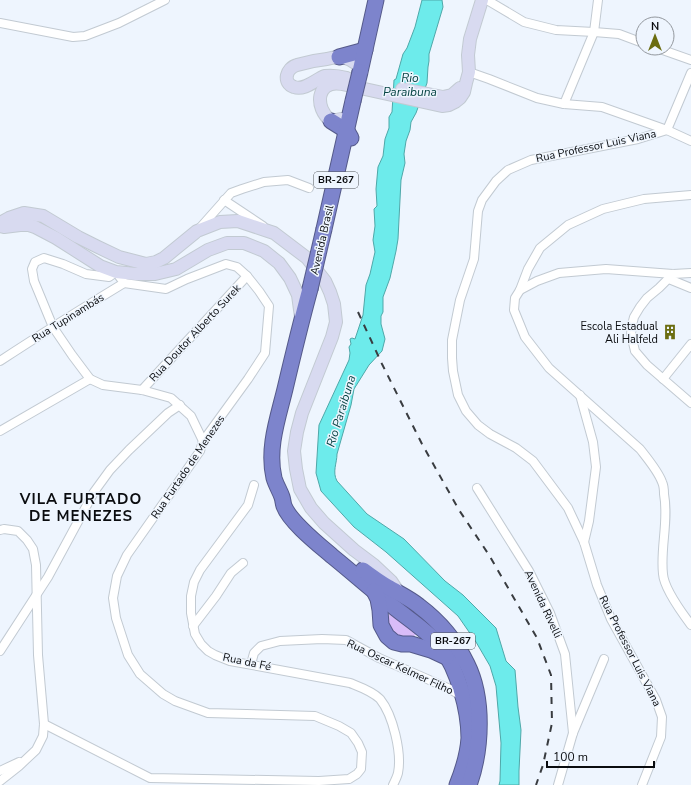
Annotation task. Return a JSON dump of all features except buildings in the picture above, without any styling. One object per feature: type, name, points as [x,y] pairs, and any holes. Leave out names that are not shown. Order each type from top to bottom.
[{"type":"highway","points":[[332,121],[347,131],[376,0]]},
{"type":"highway","points":[[339,57],[365,50]]},
{"type":"highway","name":"Avenida Brasil","points":[[301,321],[333,192],[344,177],[352,156],[353,142],[347,131]]},
{"type":"highway","name":"BR-267","points":[[301,321],[273,440],[271,460],[274,478],[282,498],[290,503],[303,521],[374,592],[418,605],[435,619],[459,649],[468,665],[473,681],[477,697],[479,720],[474,772],[469,785]]},
{"type":"highway","name":"BR-267","points":[[331,550],[373,578],[441,647],[456,674],[464,698],[469,738],[465,760],[457,785]]},
{"type":"highway","points":[[374,592],[378,599],[381,625],[387,636],[394,642],[411,644],[431,650],[446,657]]},
{"type":"highway","points":[[381,620],[394,599]]},
{"type":"highway","name":"BR-267","points":[[411,644],[424,631],[424,613],[418,605]]},
{"type":"main road","points":[[361,70],[351,60],[339,57],[294,65],[288,71],[287,78],[291,86],[298,88],[308,85],[322,77],[332,75],[378,88],[438,101],[452,94],[467,78],[470,39],[482,0]]},
{"type":"main road","points":[[352,106],[344,118],[332,121],[322,110],[320,100],[322,90],[329,85],[338,83],[378,88]]},
{"type":"main road","points":[[0,223],[24,213],[43,216],[86,241],[119,257],[146,264],[156,262],[164,258],[197,231],[220,222],[238,221],[274,233],[307,258],[325,281],[330,292],[336,322],[332,337],[302,413],[297,432],[294,451],[300,489],[311,508],[324,523],[391,581],[394,599]]},
{"type":"main road","points":[[0,226],[29,225],[45,232],[100,266],[116,272],[136,274],[155,274],[176,269],[208,250],[227,243],[244,243],[264,251],[279,263],[290,278],[298,295],[301,321]]},
{"type":"main road","points":[[66,245],[74,246],[83,244],[86,241]]},
{"type":"main road","points":[[116,272],[119,257]]},
{"type":"street","points":[[0,23],[73,37],[85,36],[119,23],[165,0]]},
{"type":"street","points":[[487,0],[524,22],[556,30],[619,34],[635,40]]},
{"type":"street","points":[[564,104],[594,32],[598,0]]},
{"type":"street","points":[[675,54],[691,60]]},
{"type":"street","points":[[667,130],[691,73]]},
{"type":"street","points":[[467,78],[564,104],[602,107],[667,130],[691,141]]},
{"type":"street","name":"Rua Professor Luis Viana","points":[[642,785],[661,737],[662,717],[656,700],[611,619],[597,585],[584,542],[568,508],[533,461],[516,448],[490,434],[478,425],[466,411],[458,395],[453,371],[452,340],[460,300],[474,259],[478,211],[482,200],[496,181],[508,170],[531,160],[638,139],[667,130]]},
{"type":"street","points":[[197,231],[231,193],[264,182],[288,180],[309,188]]},
{"type":"street","points":[[691,195],[644,199],[630,202],[603,209],[568,225],[540,248],[528,269],[520,290],[515,298],[514,310],[525,337],[550,368],[640,449],[650,462],[662,483],[665,500],[662,575],[667,590],[691,624]]},
{"type":"street","points":[[224,200],[274,233]]},
{"type":"street","points":[[124,283],[116,272],[109,277],[86,274],[64,264],[44,258],[35,262],[32,269],[34,281],[54,326],[72,355],[90,379],[103,385],[142,390],[171,398],[191,416],[203,441]]},
{"type":"street","name":"Rua Furtado de Menezes","points":[[44,724],[150,778],[319,781],[349,779],[357,774],[361,769],[362,752],[358,743],[351,733],[339,726],[315,716],[208,713],[175,702],[163,694],[140,674],[128,655],[116,618],[114,598],[117,576],[128,554],[196,458],[203,441],[265,353],[269,306],[260,290],[247,276],[237,267],[226,264],[166,289],[124,283]]},
{"type":"street","points":[[520,290],[537,281],[559,273],[606,269],[671,276],[691,273]]},
{"type":"street","name":"Rua Doutor Alberto Surek","points":[[142,390],[247,276]]},
{"type":"street","points":[[671,276],[691,288]]},
{"type":"street","points":[[671,276],[647,298],[640,307],[634,317],[632,334],[635,351],[647,365],[691,403]]},
{"type":"street","name":"Rua Tupinambás","points":[[0,360],[124,283]]},
{"type":"street","points":[[663,378],[691,344]]},
{"type":"street","points":[[0,431],[90,379]]},
{"type":"street","points":[[580,395],[593,442],[596,467],[589,521],[584,542]]},
{"type":"street","points":[[0,651],[48,578],[94,492],[110,470],[168,413],[180,405]]},
{"type":"street","name":"Rua da Fé","points":[[254,485],[248,504],[200,570],[194,582],[191,613],[195,634],[201,644],[208,650],[215,655],[230,661],[350,683],[379,698],[392,720],[396,737],[399,764],[398,773],[393,785]]},
{"type":"street","name":"Avenida Rivelli","points":[[477,488],[529,571],[550,613],[566,654],[573,733]]},
{"type":"street","points":[[0,530],[4,529],[18,531],[27,540],[32,549],[36,565],[38,655],[44,724],[43,736],[36,750],[0,781]]},
{"type":"street","points":[[193,626],[216,596],[231,573],[243,563]]},
{"type":"street","name":"Rua Oscar Kelmer Filho","points":[[251,664],[254,653],[261,646],[280,642],[322,638],[346,640],[379,658],[450,688],[464,698]]},
{"type":"street","points":[[558,785],[573,733],[604,659]]},
{"type":"street","points":[[0,771],[28,758]]},
{"type":"shaded area","points":[[392,610],[419,631],[411,638],[404,639],[389,631],[388,617]]},
{"type":"water","name":"Rio Paraibuna","points":[[422,0],[442,0],[443,7],[429,54],[427,83],[416,113],[411,122],[406,141],[404,154],[405,163],[401,180],[398,239],[390,278],[383,297],[381,324],[385,339],[382,351],[369,365],[354,389],[337,454],[335,474],[337,481],[367,514],[404,539],[445,581],[463,595],[496,628],[506,661],[515,670],[521,730],[519,785],[499,785],[501,743],[496,686],[490,666],[476,642],[458,616],[386,552],[354,527],[321,491],[316,473],[319,425],[349,360],[349,347],[351,344],[350,339],[355,339],[363,315],[366,285],[375,252],[373,240],[375,226],[374,209],[377,206],[376,189],[378,167],[383,156],[385,139],[389,128],[389,117],[392,112],[394,80],[396,79],[403,54],[407,48],[415,27]]},
{"type":"railway","points":[[358,312],[422,444],[459,510],[489,555],[537,638],[551,675],[552,723],[543,765],[536,785]]},
{"type":"place","name":"Escola Estadual Ali Halfeld","points":[[670,332]]},
{"type":"district","name":"VILA FURTADO DE MENEZES","points":[[81,508]]}]
